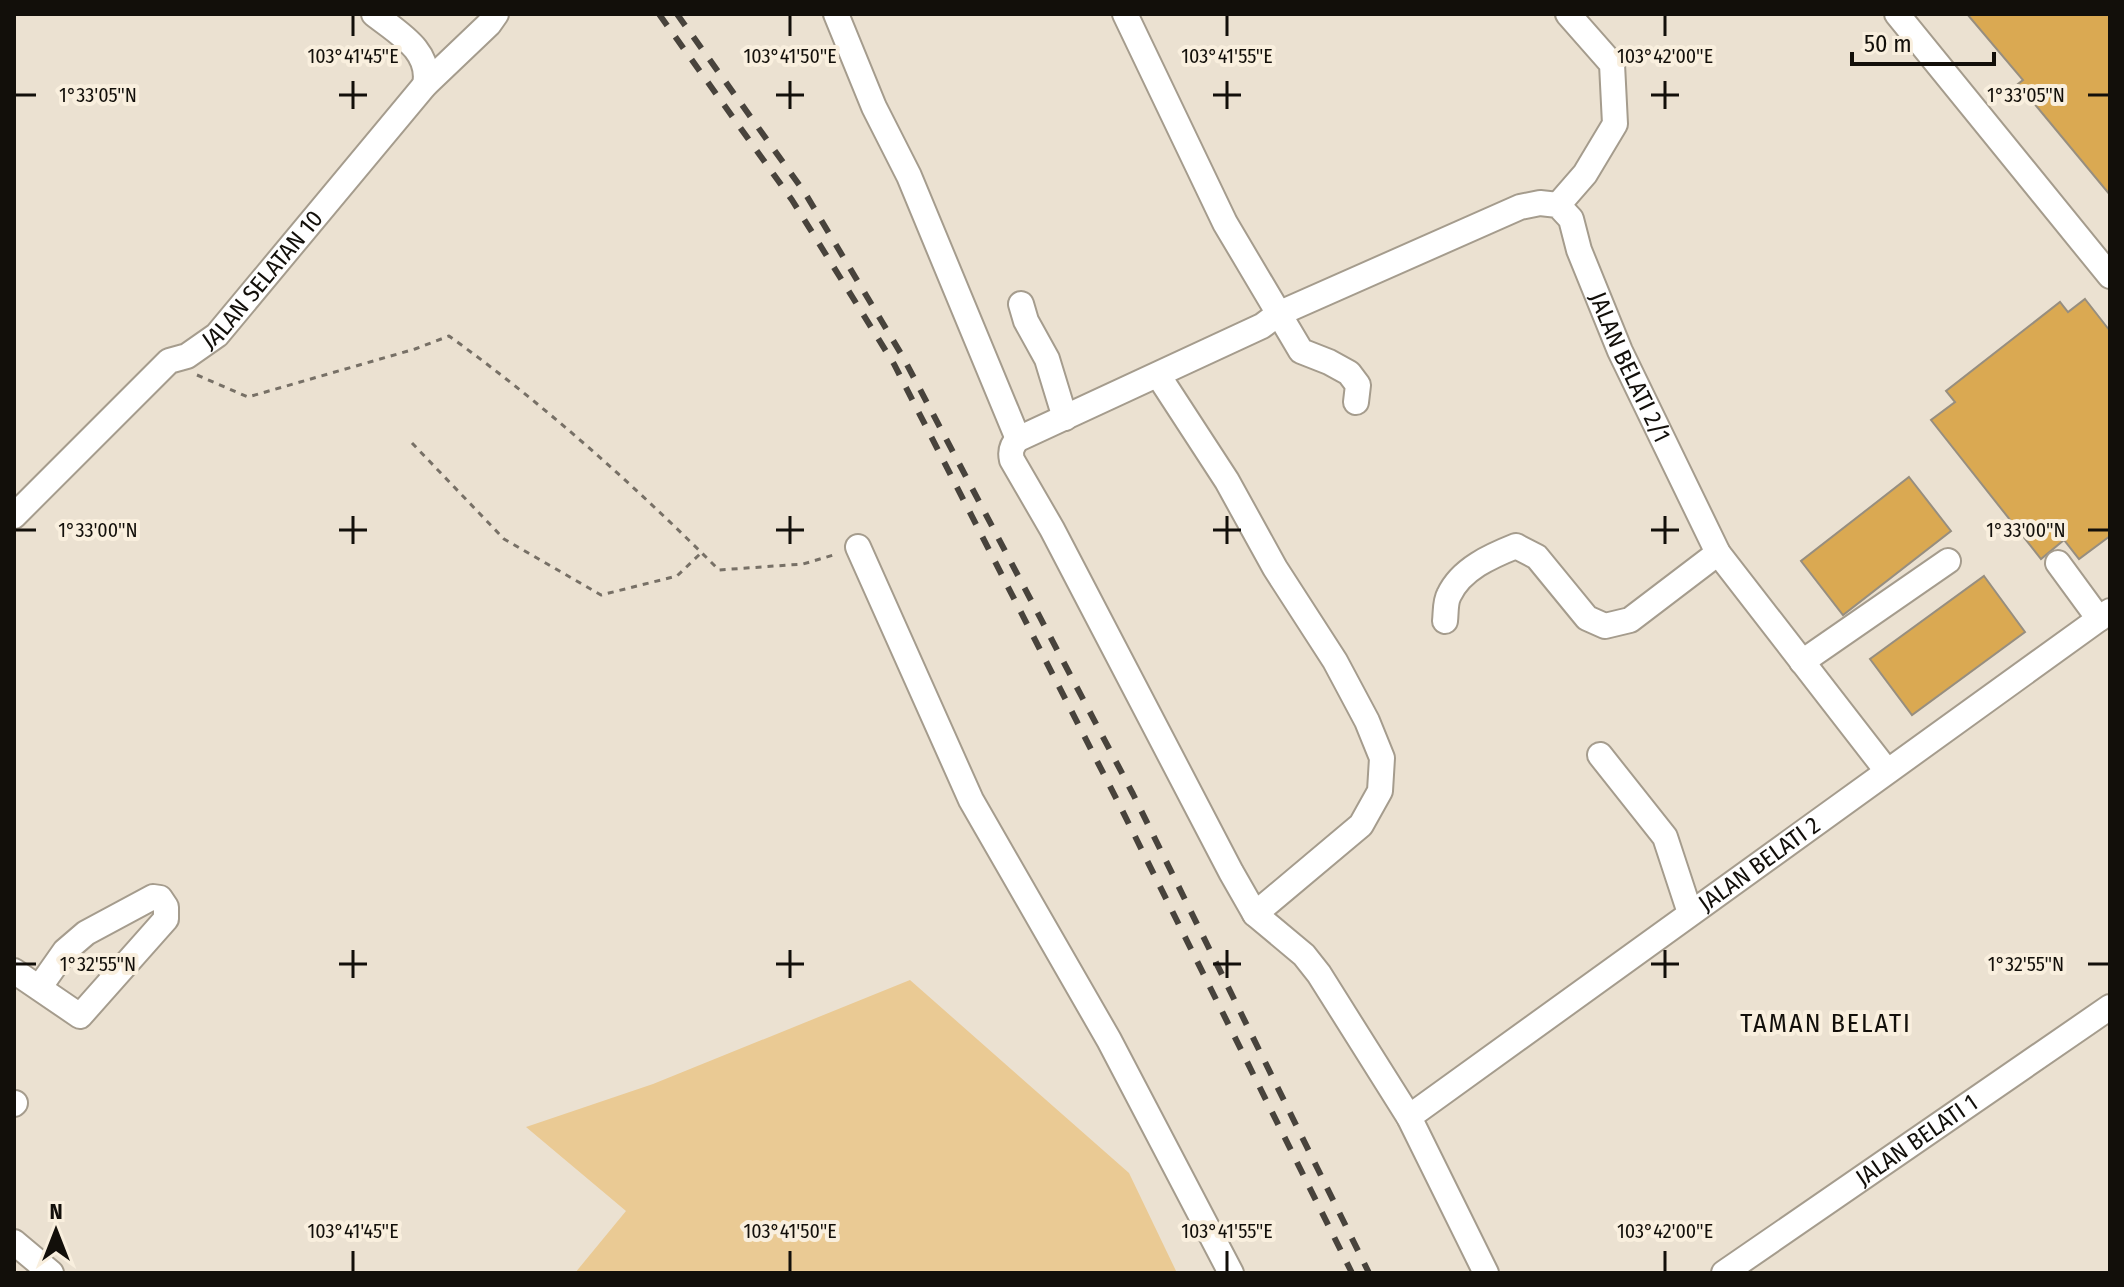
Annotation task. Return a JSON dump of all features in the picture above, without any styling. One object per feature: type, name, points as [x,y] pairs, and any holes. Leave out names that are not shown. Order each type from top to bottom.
[{"type":"street","points":[[374,14],[422,56],[428,73],[425,85]]},
{"type":"street","name":"JALAN SELATAN 10","points":[[14,516],[169,361],[200,349],[217,335],[425,85],[496,14]]},
{"type":"street","points":[[836,14],[874,107],[909,176],[1018,439]]},
{"type":"street","points":[[1125,14],[1225,223],[1278,314],[1301,351],[1349,373],[1358,385],[1356,402]]},
{"type":"street","points":[[1486,1273],[1409,1117],[1319,974],[1304,955],[1255,914],[1010,453],[1018,439],[1262,326],[1278,314],[1520,207],[1540,203],[1558,205],[1585,174],[1615,124],[1612,64],[1568,14]]},
{"type":"street","points":[[1897,14],[2110,276]]},
{"type":"street","name":"JALAN BELATI 2/1","points":[[1558,205],[1571,219],[1579,250],[1620,351],[1718,553],[1887,771]]},
{"type":"street","points":[[1021,304],[1026,321],[1047,359],[1065,418]]},
{"type":"street","points":[[1158,375],[1227,481],[1275,568],[1335,661],[1367,721],[1382,758],[1380,791],[1361,825],[1255,914]]},
{"type":"street","points":[[1445,621],[1448,596],[1463,576],[1493,555],[1516,546],[1537,557],[1587,618],[1605,626],[1630,620],[1718,553]]},
{"type":"street","points":[[858,547],[971,800],[1109,1040],[1231,1273]]},
{"type":"street","points":[[1802,662],[1948,561]]},
{"type":"street","points":[[2058,563],[2104,615]]},
{"type":"street","name":"JALAN BELATI 2","points":[[1409,1117],[2104,615]]},
{"type":"street","points":[[1600,755],[1665,837],[1690,913]]},
{"type":"street","points":[[14,971],[80,1016],[166,919],[165,904],[160,898],[153,897],[86,933],[65,951],[39,988]]},
{"type":"street","name":"JALAN BELATI 1","points":[[1724,1273],[2110,1007]]},
{"type":"street","points":[[14,1242],[51,1273]]},
{"type":"path","points":[[169,361],[248,397],[415,349],[449,336],[511,381],[719,570],[773,569],[819,560],[858,547]]},
{"type":"path","points":[[412,443],[504,539],[601,595],[677,576],[701,553]]},
{"type":"shaded area","points":[[910,980],[1129,1173],[1177,1273],[575,1273],[626,1211],[526,1127],[653,1084]]},
{"type":"building","points":[[1967,14],[2110,14],[2110,195],[2018,84],[2023,80]]},
{"type":"building","points":[[2085,299],[2110,331],[2110,536],[2079,559],[2064,540],[2041,559],[1931,420],[1955,402],[1946,391],[2060,302],[2068,312]]},
{"type":"building","points":[[1909,477],[1951,531],[1843,615],[1801,561]]},
{"type":"building","points":[[1984,576],[2025,632],[1912,715],[1870,659]]},
{"type":"railway","points":[[659,14],[792,200],[894,364],[1118,802],[1352,1273]]},
{"type":"railway","points":[[677,14],[805,193],[903,357],[1133,794],[1369,1273]]},
{"type":"district","name":"TAMAN BELATI","points":[[1826,1023]]}]
